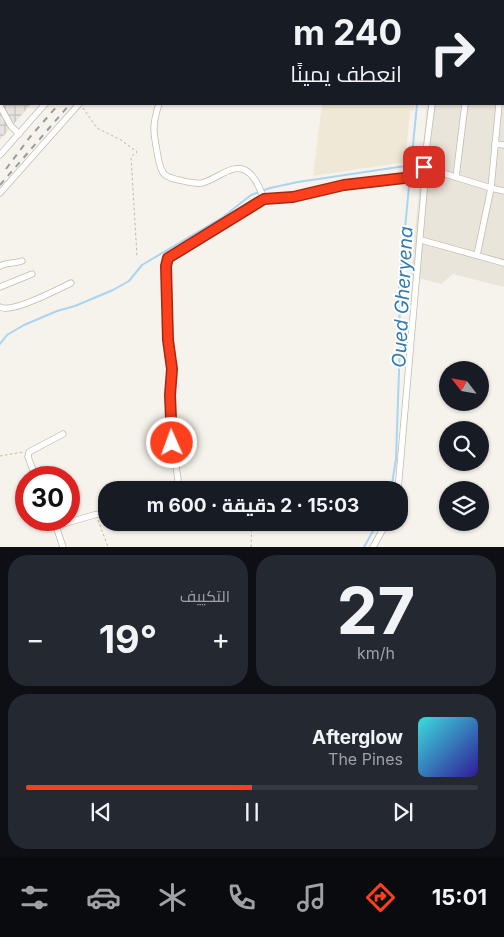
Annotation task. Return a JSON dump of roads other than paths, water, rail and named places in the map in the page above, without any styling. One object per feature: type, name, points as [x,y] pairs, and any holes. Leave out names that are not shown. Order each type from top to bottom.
[{"type":"street","points":[[0,155],[45,105]]},
{"type":"street","points":[[0,193],[79,105]]},
{"type":"street","points":[[159,105],[153,128],[160,168],[167,177],[198,183],[231,170],[241,169],[251,174],[264,199]]},
{"type":"street","points":[[399,481],[412,336],[417,249],[432,105]]},
{"type":"street","points":[[456,177],[465,105]]},
{"type":"street","points":[[477,255],[491,188],[498,105]]},
{"type":"street","points":[[0,106],[11,126],[19,134]]},
{"type":"street","points":[[495,144],[504,145]]},
{"type":"street","points":[[177,481],[172,443],[170,395],[172,369],[168,340],[166,262],[173,255],[264,199],[293,197],[344,185],[413,177],[425,167]]},
{"type":"street","points":[[425,167],[504,191]]},
{"type":"street","points":[[421,240],[504,263]]},
{"type":"street","points":[[0,266],[7,263],[16,264],[22,261]]},
{"type":"street","points":[[0,287],[32,274]]},
{"type":"street","points":[[0,307],[7,309],[40,298],[71,283]]},
{"type":"street","points":[[32,466],[28,454],[63,434]]},
{"type":"street","points":[[80,518],[98,514]]},
{"type":"street","points":[[58,531],[63,547]]},
{"type":"street","points":[[373,547],[381,531]]},
{"type":"waterway","name":"Oued Gheryena","points":[[392,481],[396,459],[400,342],[399,290],[417,105]]},
{"type":"waterway","points":[[0,344],[7,335],[24,325],[57,311],[75,306],[129,281],[142,265],[223,217],[251,195],[270,188],[298,182],[412,165]]},
{"type":"waterway","name":"Oued Gheryena","points":[[364,547],[373,531]]},
{"type":"railway","points":[[6,169],[30,137],[58,105]]},
{"type":"railway","points":[[0,185],[69,105]]}]
